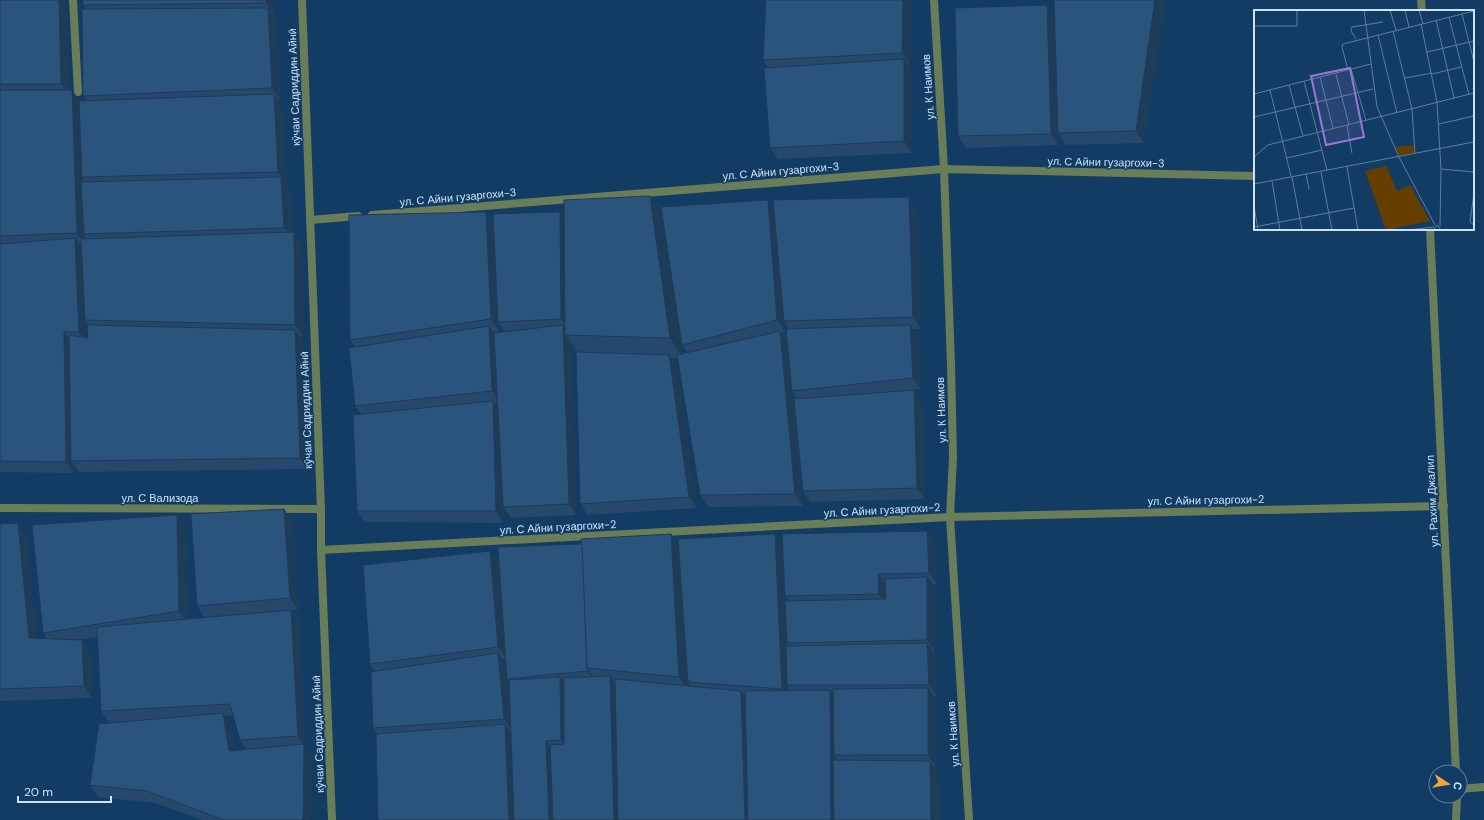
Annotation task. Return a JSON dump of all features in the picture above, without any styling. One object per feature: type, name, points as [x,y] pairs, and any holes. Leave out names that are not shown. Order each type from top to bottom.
[{"type":"street","points":[[73,0],[78,92]]},
{"type":"street","name":"кӯчаи Садриддин Айнӣ","points":[[302,0],[332,820]]},
{"type":"street","name":"ул. К Наимов","points":[[934,0],[944,169],[953,457],[950,517],[969,820]]},
{"type":"street","name":"ул. С Айни гузаргохи-3","points":[[310,220],[944,169],[1254,176]]},
{"type":"street","name":"ул. Рахим Джалил","points":[[1430,230],[1456,764]]},
{"type":"street","name":"ул. С Айни гузаргохи-2","points":[[321,550],[950,517],[1444,506]]},
{"type":"street","name":"ул. С Вализода","points":[[0,508],[321,509]]},
{"type":"street","points":[[1468,788],[1484,787]]},
{"type":"street","points":[[1456,804],[1456,820]]},
{"type":"building","points":[[0,0],[59,0],[61,84],[0,84]]},
{"type":"building","points":[[83,0],[266,0],[266,3],[83,5]]},
{"type":"building","points":[[766,0],[903,0],[902,53],[763,60]]},
{"type":"building","points":[[1054,0],[1155,0],[1136,131],[1058,133]]},
{"type":"building","points":[[1047,5],[1051,134],[958,136],[955,8]]},
{"type":"building","points":[[268,8],[272,88],[83,96],[82,9]]},
{"type":"building","points":[[904,59],[904,141],[770,148],[764,68]]},
{"type":"building","points":[[0,90],[72,90],[77,233],[0,236]]},
{"type":"building","points":[[274,94],[278,172],[82,177],[79,101]]},
{"type":"building","points":[[281,177],[284,228],[84,234],[81,182]]},
{"type":"building","points":[[650,196],[670,338],[565,335],[564,200]]},
{"type":"building","points":[[909,197],[913,317],[784,321],[773,200]]},
{"type":"building","points":[[768,200],[777,320],[682,345],[661,207]]},
{"type":"building","points":[[486,212],[491,319],[350,340],[349,215]]},
{"type":"building","points":[[560,212],[561,319],[498,322],[493,214]]},
{"type":"building","points":[[294,232],[295,325],[85,320],[81,239]]},
{"type":"building","points":[[75,238],[79,332],[64,332],[66,462],[0,461],[0,244]]},
{"type":"building","points":[[87,325],[295,330],[300,458],[71,461],[69,335],[88,338]]},
{"type":"building","points":[[563,325],[569,504],[503,507],[494,333]]},
{"type":"building","points":[[910,325],[913,378],[792,391],[786,329]]},
{"type":"building","points":[[489,326],[492,391],[355,406],[349,348]]},
{"type":"building","points":[[780,331],[795,494],[700,495],[677,355]]},
{"type":"building","points":[[576,352],[669,355],[689,497],[580,504]]},
{"type":"building","points":[[914,390],[917,488],[803,491],[794,399]]},
{"type":"building","points":[[493,401],[496,511],[357,511],[353,415]]},
{"type":"building","points":[[284,509],[290,598],[197,606],[191,514]]},
{"type":"building","points":[[177,515],[179,611],[43,633],[32,525]]},
{"type":"building","points":[[18,523],[29,638],[82,640],[84,686],[0,689],[0,524]]},
{"type":"building","points":[[927,531],[929,573],[878,574],[879,594],[785,596],[782,534]]},
{"type":"building","points":[[671,534],[679,677],[587,668],[581,539]]},
{"type":"building","points":[[775,534],[782,689],[688,682],[678,539]]},
{"type":"building","points":[[582,544],[587,671],[507,679],[498,547]]},
{"type":"building","points":[[490,551],[498,647],[370,664],[363,565]]},
{"type":"building","points":[[927,577],[927,640],[787,643],[785,601],[886,599],[885,579]]},
{"type":"building","points":[[291,610],[298,736],[240,740],[230,704],[101,711],[97,627]]},
{"type":"building","points":[[927,643],[929,685],[787,685],[786,646]]},
{"type":"building","points":[[498,653],[504,719],[373,728],[371,672]]},
{"type":"building","points":[[610,676],[614,820],[553,820],[550,745],[564,744],[564,678]]},
{"type":"building","points":[[560,677],[561,740],[546,741],[549,820],[514,820],[509,680]]},
{"type":"building","points":[[615,679],[741,691],[745,820],[618,820]]},
{"type":"building","points":[[928,688],[928,755],[834,755],[833,689]]},
{"type":"building","points":[[830,690],[831,820],[748,820],[745,691]]},
{"type":"building","points":[[223,713],[229,751],[304,744],[303,820],[224,820],[147,791],[90,785],[99,724]]},
{"type":"building","points":[[505,724],[509,820],[378,820],[376,734]]},
{"type":"building","points":[[833,760],[930,761],[931,820],[834,820]]}]
